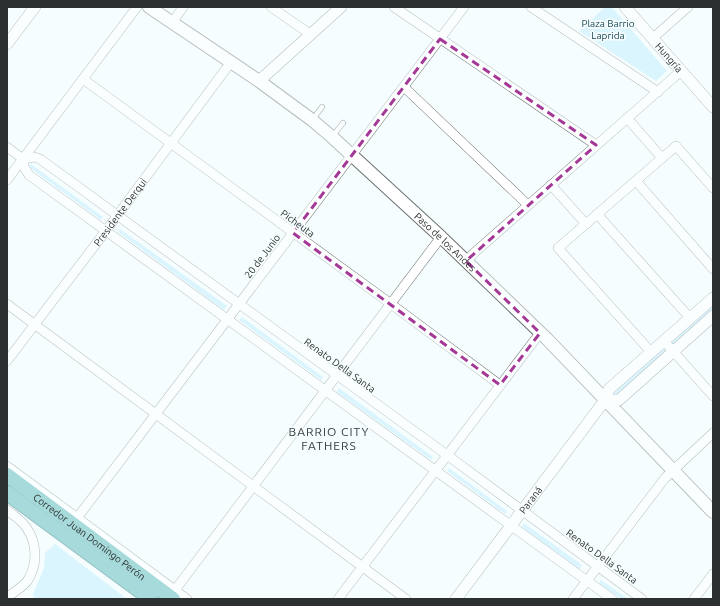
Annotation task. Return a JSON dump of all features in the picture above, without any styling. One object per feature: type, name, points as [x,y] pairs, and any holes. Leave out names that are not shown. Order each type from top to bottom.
[{"type":"highway","name":"Corredor Juan Domingo Perón","points":[[7,475],[174,594]]},
{"type":"highway","name":"Corredor Juan Domingo Perón","points":[[7,492],[151,599]]},
{"type":"main road","name":"Paso de los Andes","points":[[149,7],[259,81],[312,120],[332,137],[441,237],[540,333],[713,512]]},
{"type":"street","points":[[7,44],[35,7]]},
{"type":"street","points":[[7,180],[137,7]]},
{"type":"street","points":[[172,23],[183,7]]},
{"type":"street","points":[[271,7],[310,34]]},
{"type":"street","points":[[259,81],[341,7]]},
{"type":"street","points":[[394,7],[596,145]]},
{"type":"street","name":"20 de Junio","points":[[77,518],[464,7]]},
{"type":"street","points":[[531,7],[658,92]]},
{"type":"street","name":"Hungría","points":[[625,7],[713,107]]},
{"type":"street","points":[[653,38],[688,7]]},
{"type":"street","name":"Presidente Derqui","points":[[7,361],[106,231],[231,62]]},
{"type":"street","points":[[466,261],[596,145],[682,71]]},
{"type":"street","name":"Picheuta","points":[[83,79],[500,385]]},
{"type":"street","points":[[404,87],[528,205]]},
{"type":"street","points":[[627,118],[662,158]]},
{"type":"street","points":[[651,352],[558,248],[676,146],[713,188]]},
{"type":"street","points":[[7,147],[23,159],[24,167],[29,174],[612,599]]},
{"type":"street","name":"Renato Della Santa","points":[[23,159],[34,157],[40,159],[642,599]]},
{"type":"street","points":[[636,181],[713,269]]},
{"type":"street","points":[[551,185],[586,224]]},
{"type":"street","points":[[597,214],[690,318]]},
{"type":"street","points":[[174,594],[253,486],[441,237]]},
{"type":"street","name":"Paraná","points":[[456,599],[605,400],[609,389],[713,298]]},
{"type":"street","points":[[7,304],[406,599]]},
{"type":"street","points":[[605,400],[619,400],[713,316]]},
{"type":"street","points":[[338,599],[540,333]]},
{"type":"street","points":[[664,341],[713,396]]},
{"type":"street","points":[[573,599],[665,478],[713,433]]},
{"type":"street","points":[[7,466],[77,518],[174,594],[187,599]]},
{"type":"street","points":[[7,510],[28,530],[34,542],[35,552],[34,565],[28,580],[8,596]]},
{"type":"street","points":[[694,599],[713,574]]},
{"type":"street","points":[[8,596],[19,599]]},
{"type":"lane","points":[[312,120],[322,107]]},
{"type":"lane","points":[[332,137],[342,123]]},
{"type":"highlighted area","points":[[440,39],[596,145],[466,261],[540,333],[500,385],[293,233]]},
{"type":"green space","name":"Plaza Barrio Laprida","points":[[605,7],[612,7],[667,71],[656,81],[579,31]]},
{"type":"green space","points":[[31,164],[103,217],[101,220],[29,167]]},
{"type":"green space","points":[[120,229],[227,306],[224,310],[118,232]]},
{"type":"green space","points":[[713,303],[713,311],[674,345],[671,344],[671,339]]},
{"type":"green space","points":[[242,317],[323,377],[321,380],[239,320]]},
{"type":"green space","points":[[663,347],[667,350],[618,396],[614,395],[613,391]]},
{"type":"green space","points":[[339,388],[433,457],[431,460],[337,392]]},
{"type":"green space","points":[[449,468],[507,511],[505,514],[447,471]]},
{"type":"green space","points":[[524,523],[582,565],[579,569],[522,527]]},
{"type":"green space","points":[[55,544],[127,599],[34,599],[33,594],[44,568],[45,553]]},
{"type":"green space","points":[[601,580],[628,599],[621,599],[599,583]]},
{"type":"district","name":"BARRIO CITY FATHERS","points":[[329,439]]}]
